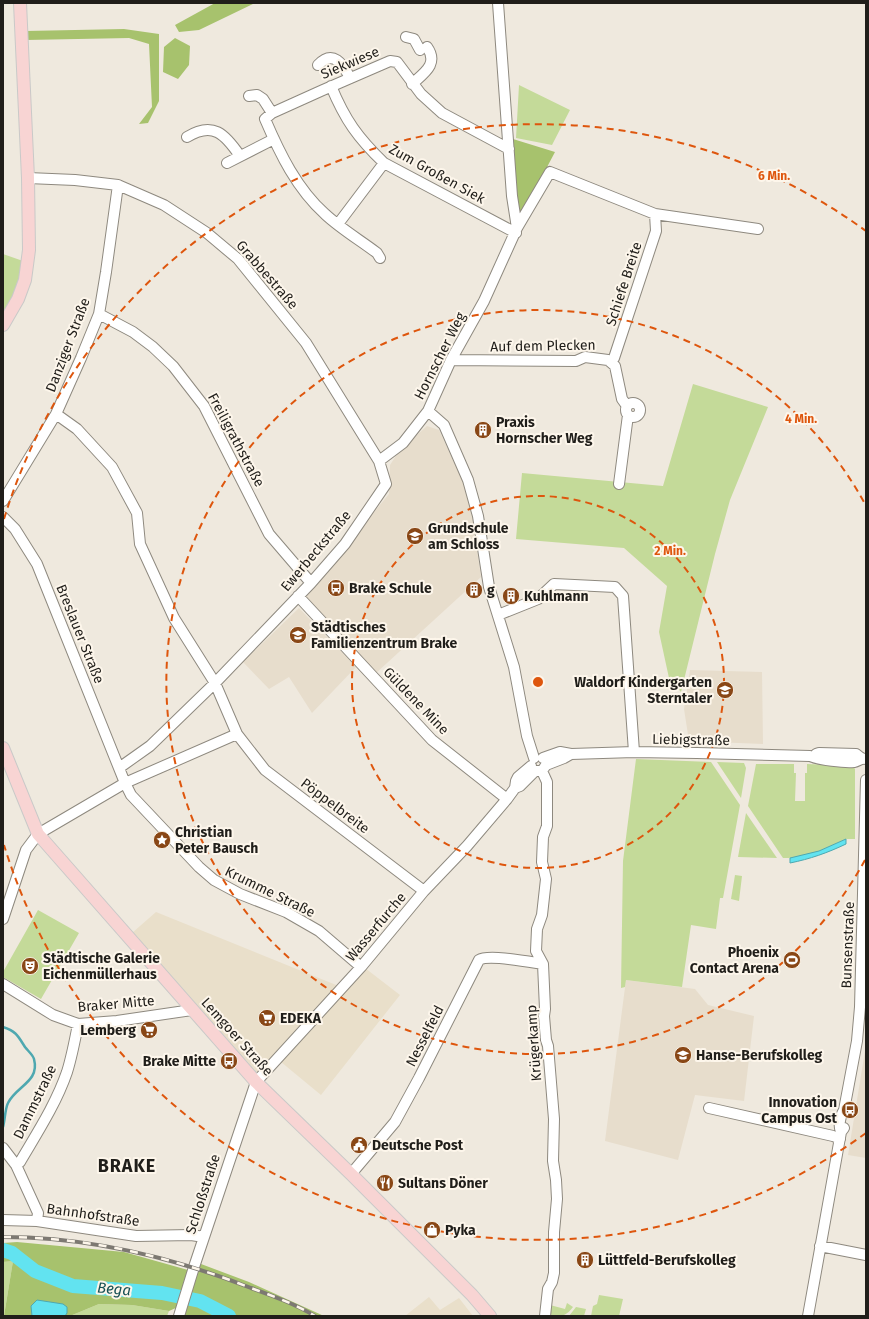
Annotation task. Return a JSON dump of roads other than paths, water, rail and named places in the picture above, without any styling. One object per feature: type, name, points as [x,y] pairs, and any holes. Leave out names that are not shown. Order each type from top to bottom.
[{"type":"main road","points":[[3,325],[18,298],[25,280],[28,267],[29,250],[28,178],[20,3]]},
{"type":"main road","name":"Lemgoer Straße","points":[[3,748],[38,834],[256,1082],[351,1174],[472,1295],[490,1316]]},
{"type":"street","points":[[498,3],[512,196],[517,230]]},
{"type":"street","points":[[406,37],[414,39],[432,57],[432,62],[426,71],[412,84]]},
{"type":"street","points":[[318,65],[322,61],[329,59],[337,60],[344,66],[350,78]]},
{"type":"street","name":"Siekwiese","points":[[268,116],[331,86],[390,61],[397,62],[412,84],[442,113],[509,149]]},
{"type":"street","name":"Zum Großen Siek","points":[[331,86],[339,106],[354,130],[370,150],[384,163],[517,230]]},
{"type":"street","points":[[249,96],[257,95],[263,99],[274,139],[293,176],[312,201],[338,224],[377,253],[380,258]]},
{"type":"street","points":[[186,137],[196,131],[203,130],[221,133],[229,140],[240,156]]},
{"type":"street","points":[[227,163],[274,139]]},
{"type":"street","points":[[338,224],[384,163]]},
{"type":"street","name":"Hornscher Weg","points":[[538,765],[527,736],[514,667],[489,587],[478,516],[468,480],[444,425],[428,411],[451,360],[484,301],[517,230],[550,172],[655,214]]},
{"type":"street","name":"Grabbestraße","points":[[28,178],[75,180],[118,185],[164,205],[207,232],[238,259],[306,343],[380,461]]},
{"type":"street","name":"Danziger Straße","points":[[3,501],[56,414],[82,358],[99,314],[118,185]]},
{"type":"street","points":[[655,214],[758,229]]},
{"type":"street","name":"Schiefe Breite","points":[[611,362],[614,358],[656,231],[655,214]]},
{"type":"street","name":"Freiligrathstraße","points":[[99,314],[133,332],[173,366],[204,406],[269,534],[310,583]]},
{"type":"street","name":"Auf dem Plecken","points":[[451,360],[576,362],[585,357],[611,362],[615,366],[622,398],[627,411],[619,484]]},
{"type":"street","points":[[380,461],[403,443],[428,411]]},
{"type":"street","points":[[3,919],[26,850],[38,834],[125,783],[237,734],[215,683],[174,618],[140,544],[137,513],[112,467],[77,429],[56,414]]},
{"type":"street","name":"Ewerbeckstraße","points":[[119,768],[150,746],[215,683],[345,544],[386,484],[380,461]]},
{"type":"street","name":"Breslauer Straße","points":[[3,516],[15,529],[36,564],[119,768]]},
{"type":"street","points":[[498,615],[538,599],[554,584],[616,587],[623,596],[634,752]]},
{"type":"street","name":"Güldene Mine","points":[[298,596],[432,740],[507,799]]},
{"type":"street","name":"Pöppelbreite","points":[[237,734],[265,770],[424,891]]},
{"type":"street","name":"Liebigstraße","points":[[538,765],[560,752],[571,754],[634,752],[810,756],[818,760],[855,762],[863,759]]},
{"type":"street","name":"Wasserfurche","points":[[256,1082],[361,967],[424,891],[467,846],[507,799],[514,788],[520,786],[538,765]]},
{"type":"street","name":"Krügerkamp","points":[[538,765],[547,782],[547,826],[543,837],[542,862],[546,879],[542,915],[537,929],[536,951],[542,964],[545,1009],[544,1016],[554,1120],[553,1161],[557,1199],[554,1232],[554,1272],[552,1282],[548,1289],[544,1312],[545,1316]]},
{"type":"street","points":[[119,768],[125,783]]},
{"type":"street","name":"Bunsenstraße","points":[[808,1316],[840,1135],[846,1123],[847,1117],[844,1110],[863,1008],[866,780]]},
{"type":"street","name":"Krumme Straße","points":[[125,783],[131,795],[195,863],[214,880],[240,894],[286,912],[319,931],[361,967]]},
{"type":"street","name":"Nesselfeld","points":[[351,1174],[394,1122],[419,1078],[479,960],[483,957],[511,959],[542,964]]},
{"type":"street","name":"Braker Mitte","points":[[3,984],[53,1015],[78,1024],[117,1021],[192,1010]]},
{"type":"street","name":"Dammstraße","points":[[16,1165],[20,1162],[57,1095],[67,1073],[74,1049],[78,1024]]},
{"type":"street","name":"Schloßstraße","points":[[179,1316],[256,1082]]},
{"type":"street","points":[[709,1108],[833,1136],[840,1135]]},
{"type":"street","name":"Bahnhofstraße","points":[[3,1148],[16,1165],[38,1213],[37,1221],[136,1236],[191,1234],[204,1237]]},
{"type":"street","points":[[4,1220],[37,1221]]},
{"type":"street","points":[[820,1246],[866,1255]]},
{"type":"water","points":[[846,839],[846,844],[832,850],[811,858],[790,863],[790,858],[819,851]]},
{"type":"water","points":[[37,1300],[63,1304],[67,1307],[67,1313],[65,1316],[32,1316],[31,1306]]},
{"type":"waterway","points":[[3,1027],[14,1032],[32,1054],[35,1067],[31,1079],[16,1092],[8,1103],[3,1127]]},
{"type":"waterway","name":"Bega","points":[[3,1250],[12,1253],[35,1271],[73,1286],[162,1293],[200,1301],[229,1316]]},
{"type":"railway","points":[[3,1237],[35,1238],[98,1245],[160,1258],[221,1277],[267,1294],[292,1304],[315,1316]]},
{"type":"place","name":"Praxis Hornscher Weg","points":[[483,430]]},
{"type":"place","name":"Grundschule am Schloss","points":[[415,536]]},
{"type":"place","name":"Brake Schule","points":[[336,588]]},
{"type":"place","name":"g","points":[[474,590]]},
{"type":"place","name":"Kuhlmann","points":[[511,596]]},
{"type":"place","name":"Städtisches Familienzentrum Brake","points":[[298,635]]},
{"type":"place","name":"Waldorf Kindergarten Sterntaler","points":[[725,690]]},
{"type":"place","name":"Christian Peter Bausch","points":[[162,840]]},
{"type":"place","name":"Phoenix Contact Arena","points":[[792,960]]},
{"type":"place","name":"Städtische Galerie Eichenmüllerhaus","points":[[30,966]]},
{"type":"place","name":"EDEKA","points":[[267,1018]]},
{"type":"place","name":"Lemberg","points":[[149,1030]]},
{"type":"place","name":"Hanse-Berufskolleg","points":[[683,1055]]},
{"type":"place","name":"Brake Mitte","points":[[229,1061]]},
{"type":"place","name":"Innovation Campus Ost","points":[[850,1110]]},
{"type":"place","name":"Deutsche Post","points":[[359,1145]]},
{"type":"place","name":"Sultans Döner","points":[[385,1183]]},
{"type":"place","name":"Pyka","points":[[432,1230]]},
{"type":"place","name":"Lüttfeld-Berufskolleg","points":[[585,1260]]},
{"type":"district","name":"BRAKE","points":[[127,1166]]}]
